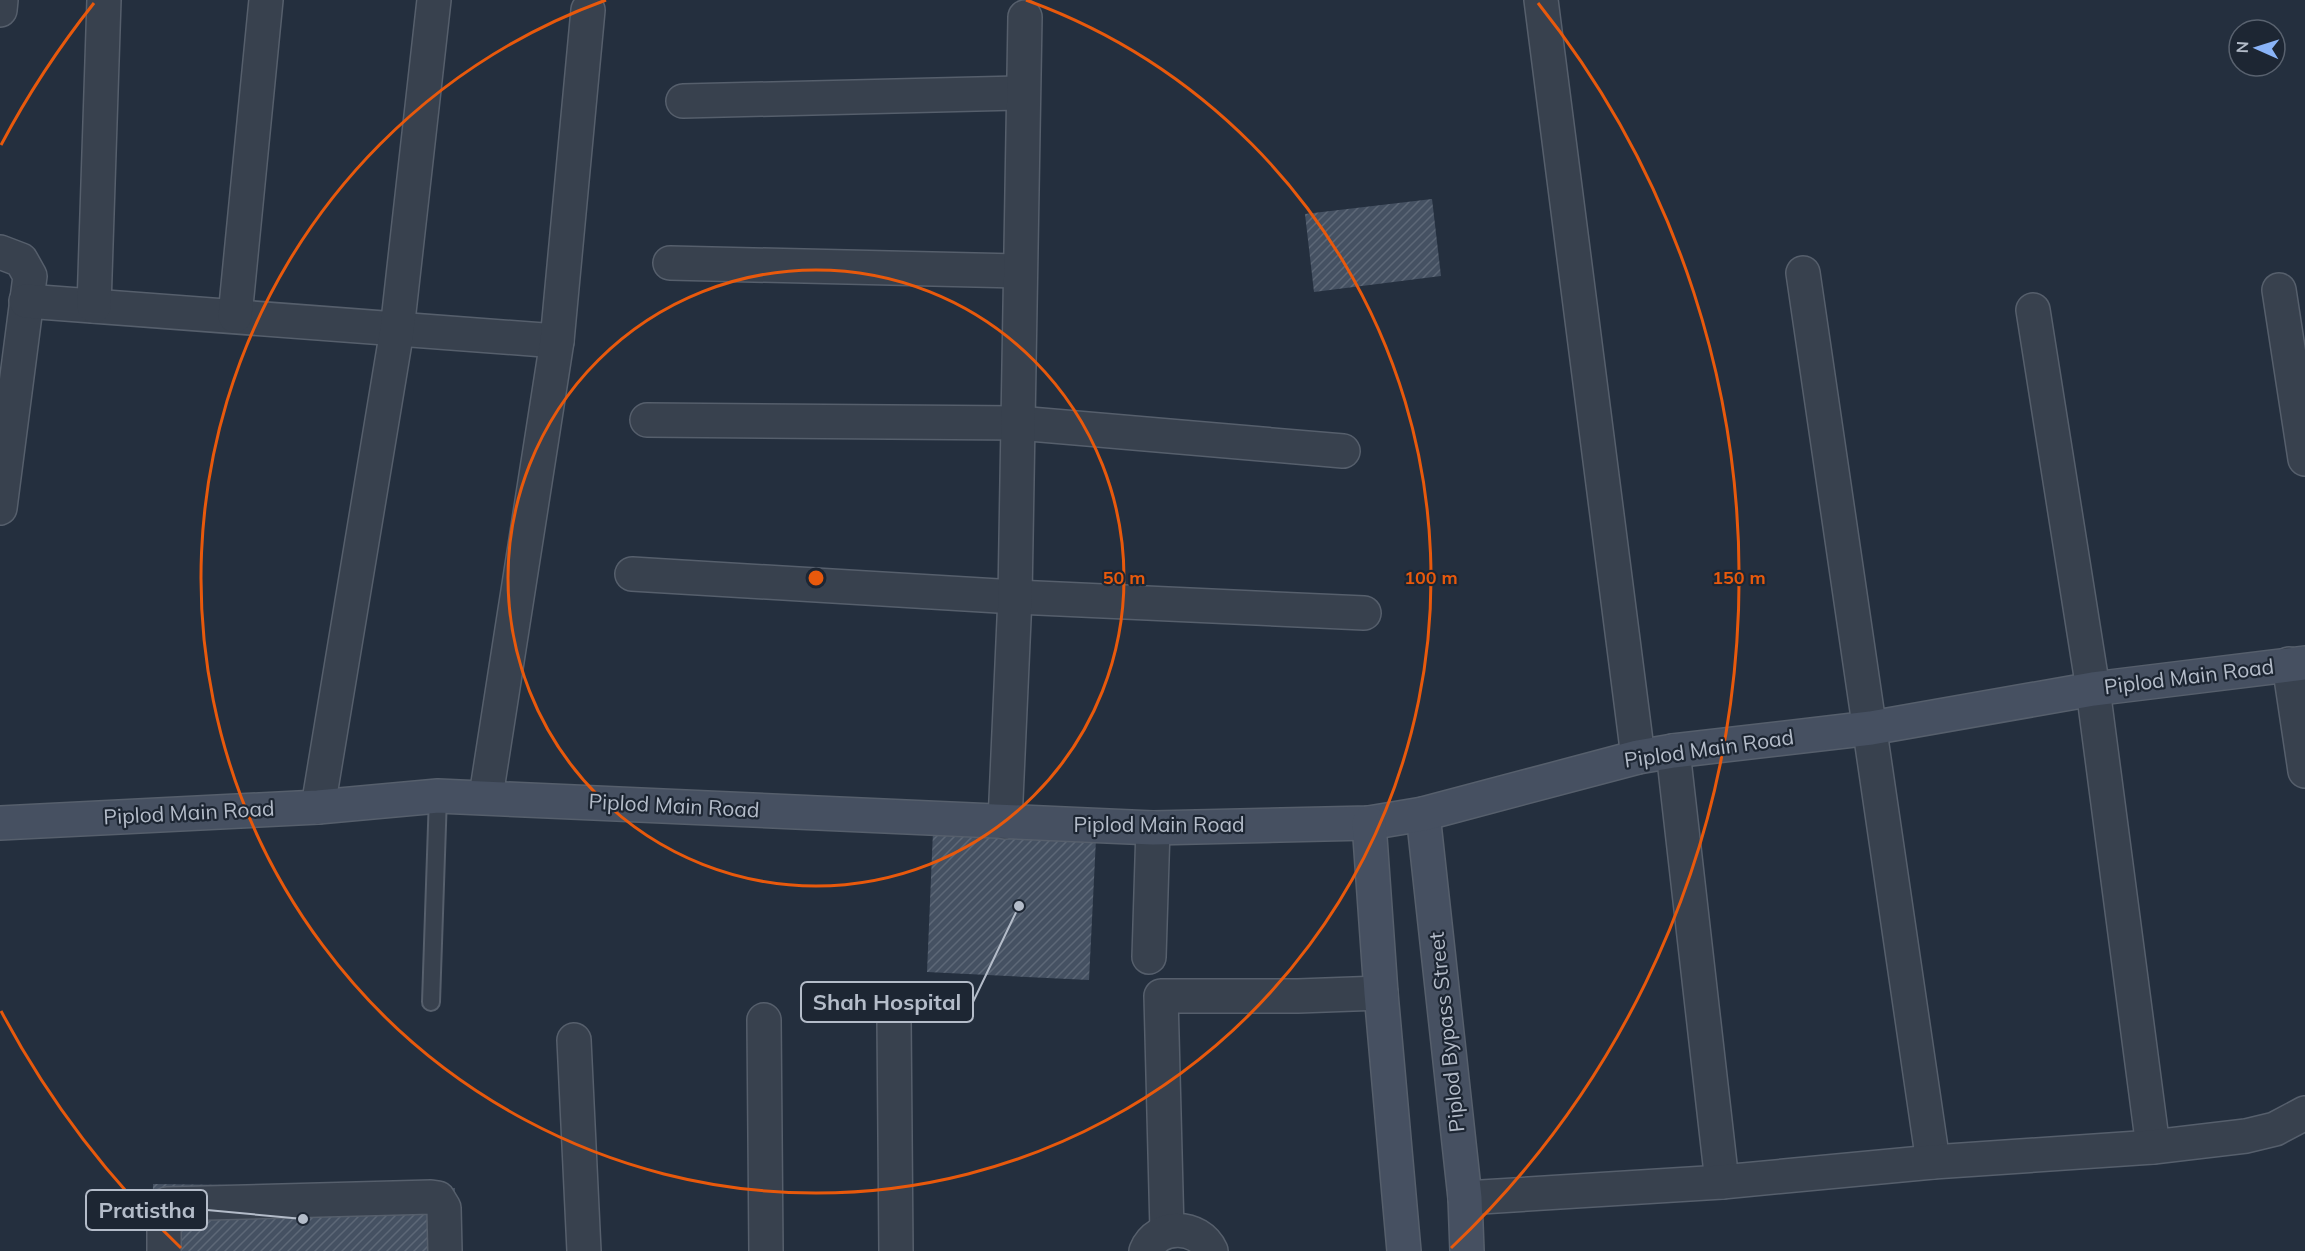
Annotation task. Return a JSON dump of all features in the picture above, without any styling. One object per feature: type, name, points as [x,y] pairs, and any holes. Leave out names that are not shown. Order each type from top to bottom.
[{"type":"street","points":[[0,10],[1,0]]},
{"type":"street","points":[[94,306],[104,0]]},
{"type":"street","points":[[235,316],[266,0]]},
{"type":"street","points":[[318,807],[397,330],[434,0]]},
{"type":"street","points":[[1541,0],[1638,757]]},
{"type":"street","points":[[486,796],[557,341],[588,10]]},
{"type":"street","points":[[1005,822],[1014,597],[1025,17]]},
{"type":"street","points":[[682,101],[1023,93]]},
{"type":"street","points":[[0,252],[21,260],[30,276],[0,508]]},
{"type":"street","points":[[670,263],[1020,271]]},
{"type":"street","points":[[1803,273],[1934,1162]]},
{"type":"street","points":[[2279,290],[2305,459]]},
{"type":"street","points":[[26,301],[557,341]]},
{"type":"street","points":[[2033,310],[2093,689],[2153,1147]]},
{"type":"street","points":[[647,420],[1018,423],[1343,450]]},
{"type":"street","points":[[632,574],[1014,597],[1364,613]]},
{"type":"street","points":[[2297,664],[2305,771]]},
{"type":"street","name":"Piplod Main Road","points":[[0,823],[318,807],[438,796],[486,796],[1153,828],[1369,823],[1423,814],[1638,757],[1673,751],[1871,728],[2093,689],[2297,664]]},
{"type":"street","points":[[1673,751],[1722,1182]]},
{"type":"street","name":"Piplod Bypass Street","points":[[1423,814],[1465,1198],[1467,1251]]},
{"type":"street","points":[[1369,823],[1381,993],[1404,1251]]},
{"type":"street","points":[[1149,957],[1153,828]]},
{"type":"street","points":[[1211,1251],[1201,1238],[1191,1231],[1180,1229],[1157,1241],[1161,996],[1298,996],[1381,993]]},
{"type":"street","points":[[894,1019],[897,1251]]},
{"type":"street","points":[[764,1020],[766,1251]]},
{"type":"street","points":[[574,1040],[584,1251]]},
{"type":"street","points":[[1465,1198],[1722,1182],[1934,1162],[2153,1147],[2246,1136],[2276,1130],[2305,1113]]},
{"type":"street","points":[[164,1251],[164,1211],[167,1204],[431,1197],[438,1198],[444,1208],[445,1251]]},
{"type":"lane","points":[[431,1002],[438,796]]},
{"type":"building","points":[[1432,199],[1441,276],[1314,292],[1305,214]]},
{"type":"building","points":[[933,831],[1096,839],[1089,980],[927,972]]},
{"type":"building","points":[[153,1184],[455,1188],[454,1251],[152,1251]]},
{"type":"place","name":"Shah Hospital","points":[[1019,906]]},
{"type":"place","name":"Pratistha","points":[[303,1219]]}]
